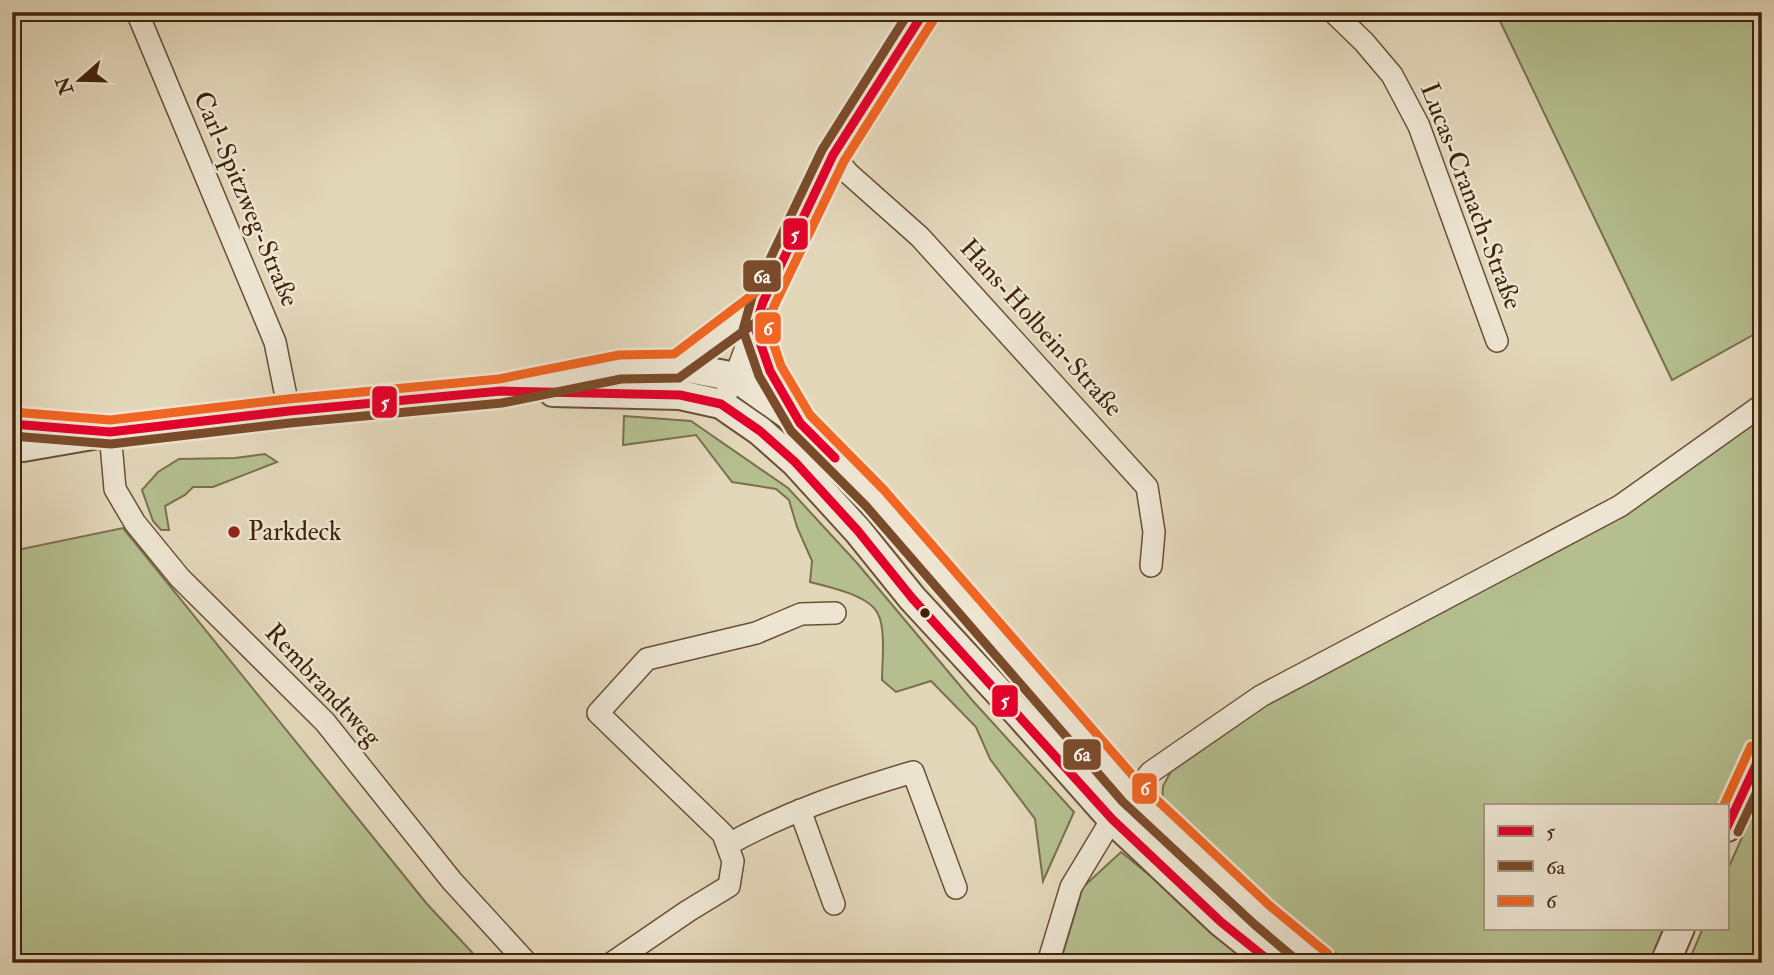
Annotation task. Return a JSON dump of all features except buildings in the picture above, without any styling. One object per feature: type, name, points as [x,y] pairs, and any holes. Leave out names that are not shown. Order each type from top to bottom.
[{"type":"street","name":"Carl-Spitzweg-Straße","points":[[137,12],[275,342],[289,411]]},
{"type":"street","points":[[721,404],[833,155],[924,12]]},
{"type":"street","name":"Lucas-Cranach-Straße","points":[[1333,12],[1364,41],[1392,75],[1419,126],[1497,341]]},
{"type":"street","name":"Hans-Holbein-Straße","points":[[833,155],[848,173],[920,237],[1147,486],[1154,532],[1151,566]]},
{"type":"street","points":[[678,366],[759,315]]},
{"type":"street","points":[[759,315],[770,370],[800,423]]},
{"type":"street","points":[[12,446],[23,447],[110,432],[289,411],[501,391],[620,367],[678,366],[735,377],[800,423],[875,498],[1132,794],[1262,915],[1320,963]]},
{"type":"street","points":[[501,391],[667,395],[721,404],[760,431],[795,462],[858,531],[912,598],[1112,819],[1221,922],[1272,963]]},
{"type":"street","points":[[1048,963],[1071,887],[1112,819],[1151,772],[1261,696],[1620,506],[1762,405]]},
{"type":"street","points":[[12,424],[110,432]]},
{"type":"street","name":"Rembrandtweg","points":[[110,432],[115,489],[135,523],[180,578],[326,722],[452,881],[527,963]]},
{"type":"street","points":[[612,963],[729,886],[733,862],[723,834],[598,713],[647,659],[756,633],[801,614],[835,613]]},
{"type":"street","points":[[1728,825],[1762,751]]},
{"type":"street","points":[[727,845],[753,830],[842,793],[913,772],[956,888]]},
{"type":"street","points":[[800,810],[834,904]]},
{"type":"street","points":[[1665,963],[1680,930]]},
{"type":"green space","points":[[1493,12],[1762,12],[1762,330],[1672,380],[1501,23]]},
{"type":"green space","points":[[1762,415],[1762,728],[1728,806],[1484,804],[1484,930],[1668,930],[1652,963],[1349,963],[1297,925],[1170,823],[1162,805],[1163,786],[1179,757],[1262,696]]},
{"type":"green space","points":[[624,416],[691,421],[788,488],[857,563],[972,700],[1074,812],[1043,881],[1035,819],[990,759],[976,727],[931,681],[896,692],[882,680],[883,637],[878,614],[858,597],[810,582],[812,561],[789,500],[776,489],[732,482],[696,435],[623,445]]},
{"type":"green space","points":[[265,454],[277,462],[213,487],[193,487],[185,495],[165,506],[169,530],[161,530],[153,521],[142,490],[158,472],[179,459],[235,458]]},
{"type":"green space","points":[[123,528],[427,904],[482,963],[12,963],[12,551]]},
{"type":"green space","points":[[1762,793],[1762,963],[1688,963],[1702,930],[1728,930],[1728,869]]},
{"type":"green space","points":[[1121,852],[1258,963],[1060,963],[1083,887]]},
{"type":"transit line","name":"6a","points":[[909,12],[822,150],[752,297],[743,330],[759,376],[791,431],[866,506],[1123,802],[1254,924],[1300,963]]},
{"type":"transit line","name":"5","points":[[835,458],[800,423],[770,371],[755,328],[763,302],[833,155],[924,12]]},
{"type":"transit line","name":"6","points":[[934,19],[844,161],[774,306],[768,328],[781,366],[810,415],[884,490],[1141,785],[1270,906],[1328,954]]},
{"type":"transit line","name":"6","points":[[13,412],[110,420],[288,399],[499,379],[619,355],[674,354],[756,292]]},
{"type":"transit line","name":"6a","points":[[12,436],[111,444],[290,423],[502,403],[621,379],[679,378],[770,312]]},
{"type":"transit line","name":"5","points":[[12,424],[110,432],[289,411],[501,391],[680,395],[721,404],[760,431],[795,462],[858,531],[912,598],[1112,819],[1221,922],[1272,963]]},
{"type":"transit line","name":"6","points":[[1724,804],[1751,746]]},
{"type":"transit line","name":"5","points":[[1728,825],[1762,752]]},
{"type":"transit line","name":"6a","points":[[1738,832],[1762,781]]},
{"type":"place","name":"Parkdeck","points":[[234,532]]}]
